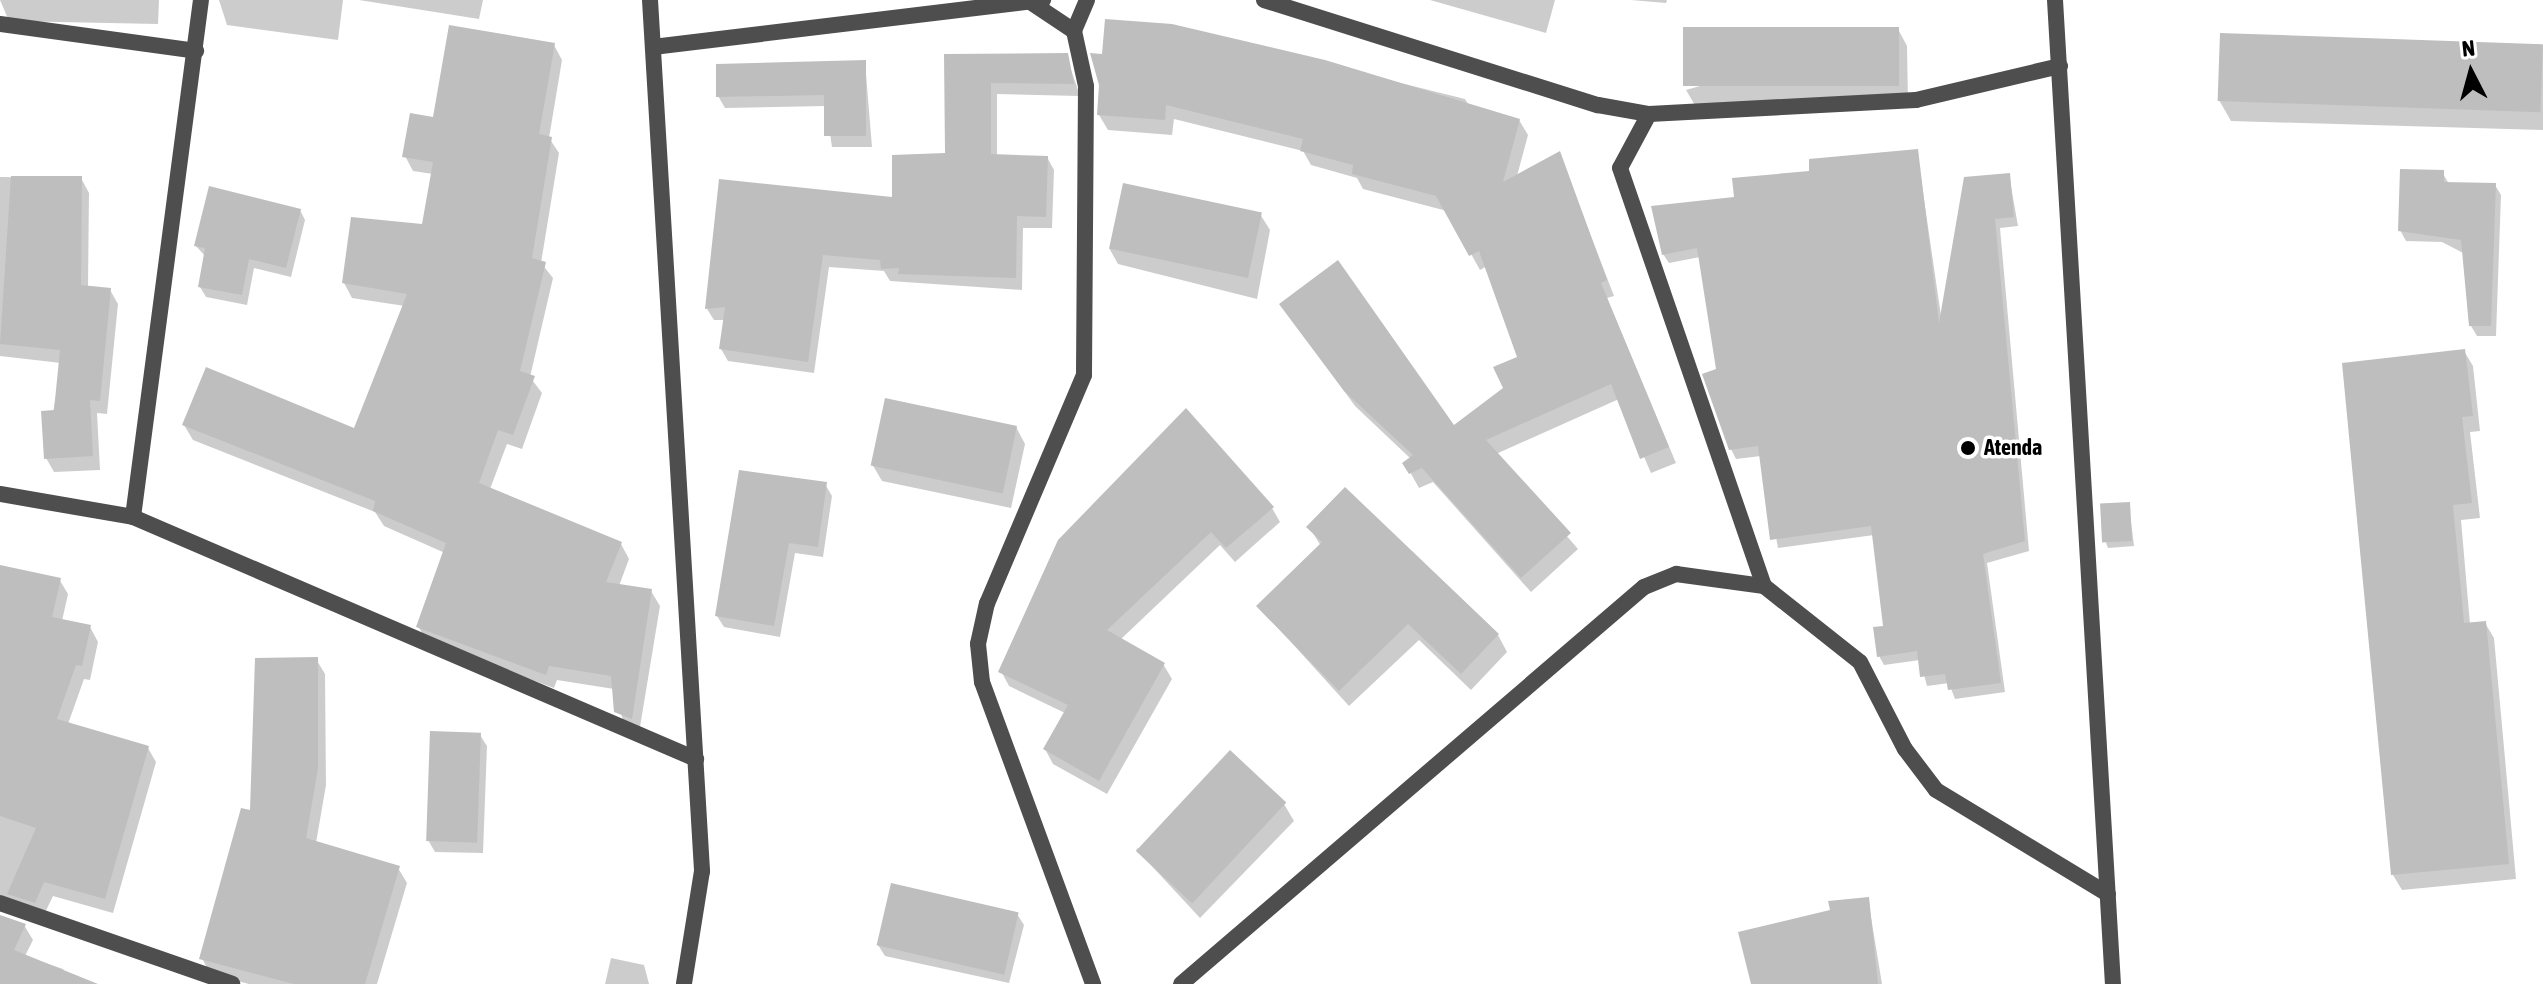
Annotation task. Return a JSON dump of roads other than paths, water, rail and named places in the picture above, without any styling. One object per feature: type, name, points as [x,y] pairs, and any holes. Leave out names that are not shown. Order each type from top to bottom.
[{"type":"street","points":[[133,517],[201,0]]},
{"type":"street","points":[[650,0],[702,871],[684,984]]},
{"type":"street","points":[[1087,0],[1074,31],[1086,86],[1084,375],[987,603],[978,644],[982,682],[1093,984]]},
{"type":"street","points":[[1264,0],[1649,114],[1916,100],[2060,66]]},
{"type":"street","points":[[2055,0],[2113,984]]},
{"type":"street","points":[[653,47],[1037,1],[1074,31]]},
{"type":"street","points":[[0,24],[196,51]]},
{"type":"street","points":[[1649,114],[1620,168],[1764,586]]},
{"type":"street","points":[[0,494],[133,517],[696,759]]},
{"type":"street","points":[[1181,984],[1644,587],[1676,574],[1764,586],[1860,662],[1905,749],[1936,790],[2108,894]]},
{"type":"street","points":[[0,903],[232,984]]},
{"type":"place","name":"Atenda","points":[[1968,448]]}]
